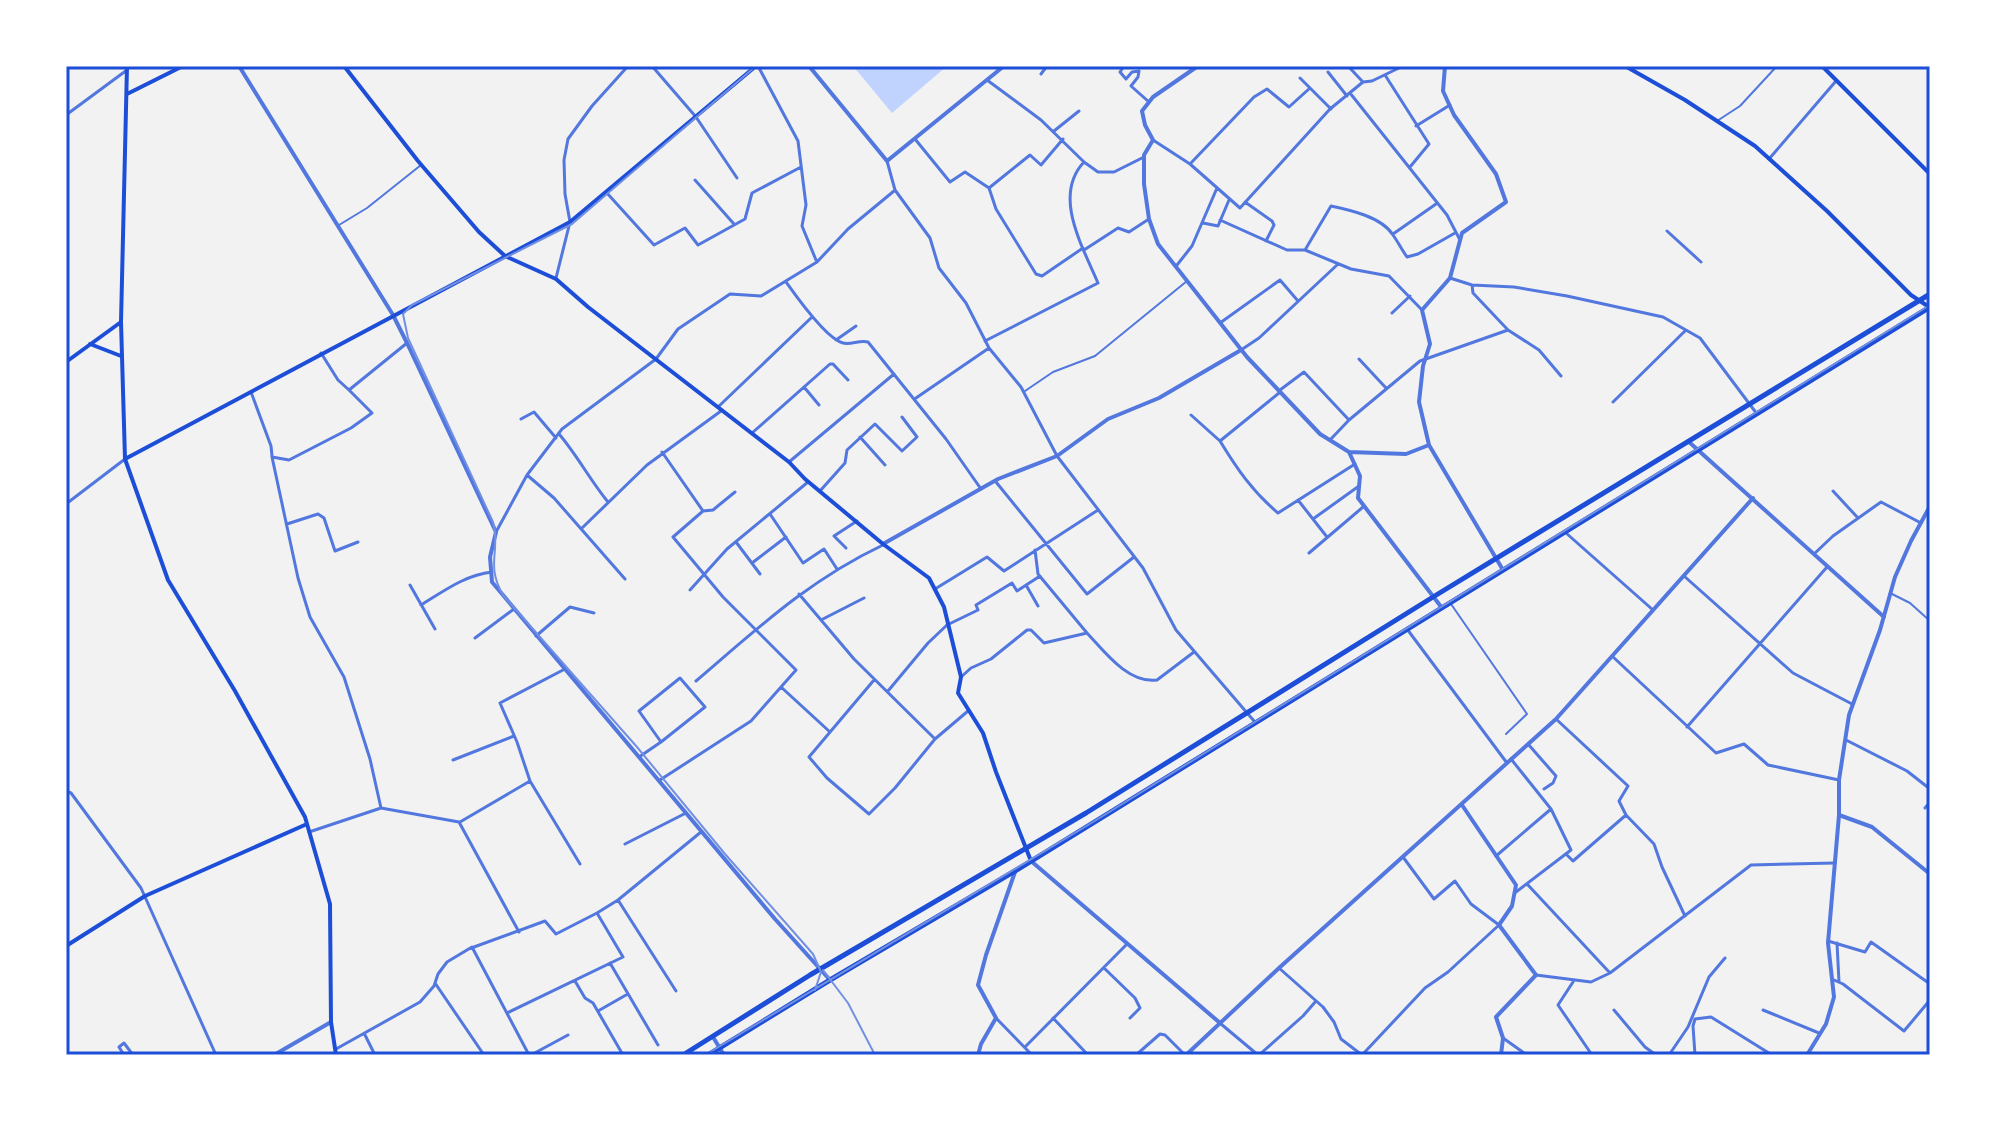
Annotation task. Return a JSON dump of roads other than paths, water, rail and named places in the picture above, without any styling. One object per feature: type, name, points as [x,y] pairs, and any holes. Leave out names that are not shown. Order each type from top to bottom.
[{"type":"main road","points":[[127,94],[183,66]]},
{"type":"main road","points":[[344,66],[421,164],[479,232],[505,256],[556,279],[789,462],[883,544],[929,578],[944,607],[961,677],[958,693],[983,733],[1031,861]]},
{"type":"main road","points":[[125,459],[570,222],[757,66]]},
{"type":"main road","points":[[708,1055],[1015,871],[1930,307],[1755,146],[1685,100],[1625,66]]},
{"type":"main road","points":[[1822,66],[1930,174]]},
{"type":"main road","points":[[127,68],[121,322],[125,459],[168,580],[286,780],[307,824],[330,904],[331,1022],[335,1052]]},
{"type":"main road","points":[[683,1055],[820,969],[1027,849],[1930,294]]},
{"type":"main road","points":[[66,362],[121,322]]},
{"type":"main road","points":[[90,344],[122,356]]},
{"type":"main road","points":[[66,946],[145,896],[307,824]]},
{"type":"street","points":[[239,66],[393,315],[496,532]]},
{"type":"street","points":[[556,279],[570,222],[564,160],[568,139],[592,106],[628,66]]},
{"type":"street","points":[[652,66],[696,117],[737,178]]},
{"type":"street","points":[[757,66],[798,141],[806,205],[802,226],[817,262]]},
{"type":"street","points":[[809,66],[887,161],[895,190],[930,238],[939,268],[966,303],[989,348],[1024,392],[1057,456],[1143,568],[1176,630],[1256,723]]},
{"type":"street","points":[[887,161],[1004,66]]},
{"type":"street","points":[[1041,74],[1047,66]]},
{"type":"street","points":[[1124,66],[1120,72],[1126,79],[1132,72],[1139,71],[1131,86],[1149,102]]},
{"type":"street","points":[[1198,66],[1153,97],[1142,111],[1145,125],[1153,140],[1190,164],[1240,208],[1348,94],[1363,82],[1403,66]]},
{"type":"street","points":[[1348,66],[1363,82]]},
{"type":"street","points":[[1422,310],[1450,278],[1462,233],[1506,202],[1496,174],[1443,91],[1445,66]]},
{"type":"street","points":[[66,115],[127,68]]},
{"type":"street","points":[[1328,72],[1410,167],[1447,215],[1461,240]]},
{"type":"street","points":[[1385,75],[1429,144],[1410,167]]},
{"type":"street","points":[[1300,78],[1331,109]]},
{"type":"street","points":[[987,80],[1054,131],[1098,172],[1114,172],[1144,157]]},
{"type":"street","points":[[1769,159],[1836,81]]},
{"type":"street","points":[[1190,164],[1254,97],[1267,89],[1289,107],[1310,88]]},
{"type":"street","points":[[1416,126],[1450,105]]},
{"type":"street","points":[[1054,131],[1079,111]]},
{"type":"street","points":[[914,139],[950,182],[965,172],[989,188],[996,209],[1036,274],[1042,276],[1118,228],[1129,232],[1149,219]]},
{"type":"street","points":[[989,188],[1030,155],[1041,165],[1063,139]]},
{"type":"street","points":[[1153,140],[1144,157],[1149,219],[1158,244],[1241,350],[1320,434],[1349,452],[1406,454],[1429,445]]},
{"type":"street","points":[[985,341],[1098,283],[1076,235],[1071,201],[1073,174],[1084,162]]},
{"type":"street","points":[[606,192],[654,245],[685,228],[698,245],[745,219],[752,193],[801,167]]},
{"type":"street","points":[[695,180],[734,224]]},
{"type":"street","points":[[1177,265],[1189,251],[1217,188]]},
{"type":"street","points":[[830,980],[563,670],[492,582],[490,557],[496,532],[527,475],[557,436],[656,359],[678,329],[730,294],[761,296],[786,282],[817,262],[848,229],[895,190]]},
{"type":"street","points":[[1203,223],[1218,226],[1230,200]]},
{"type":"street","points":[[1245,202],[1272,221],[1274,225],[1266,241]]},
{"type":"street","points":[[1393,234],[1437,203]]},
{"type":"street","points":[[1305,250],[1331,206],[1355,212],[1393,234],[1407,257],[1455,233]]},
{"type":"street","points":[[1220,220],[1287,250],[1305,250],[1351,269],[1389,276],[1422,310],[1430,344],[1423,366],[1419,402],[1429,445],[1503,570]]},
{"type":"street","points":[[1667,231],[1701,262]]},
{"type":"street","points":[[696,681],[799,594],[837,569],[995,480],[1057,456],[1108,419],[1159,398],[1241,350],[1259,338],[1339,264]]},
{"type":"street","points":[[1450,278],[1472,285],[1514,287],[1663,317],[1700,338],[1757,414]]},
{"type":"street","points":[[1220,323],[1280,280],[1298,301]]},
{"type":"street","points":[[786,282],[812,317],[836,340],[845,344],[868,342],[916,399],[981,489]]},
{"type":"street","points":[[1472,285],[1473,293],[1508,330],[1539,350],[1561,376]]},
{"type":"street","points":[[1392,313],[1410,296]]},
{"type":"street","points":[[581,529],[662,452],[720,408],[812,317]]},
{"type":"street","points":[[836,340],[856,326]]},
{"type":"street","points":[[1330,440],[1386,388],[1427,357],[1508,330]]},
{"type":"street","points":[[1613,402],[1686,330]]},
{"type":"street","points":[[349,390],[407,343]]},
{"type":"street","points":[[916,399],[989,348]]},
{"type":"street","points":[[272,457],[289,460],[351,428],[372,413],[338,380],[321,353]]},
{"type":"street","points":[[1359,359],[1386,388]]},
{"type":"street","points":[[752,433],[832,363],[848,380]]},
{"type":"street","points":[[1220,441],[1304,372],[1349,420]]},
{"type":"street","points":[[789,462],[895,373]]},
{"type":"street","points":[[804,387],[819,405]]},
{"type":"street","points":[[251,392],[271,446],[310,617],[344,677],[370,759],[381,808]]},
{"type":"street","points":[[521,419],[534,412],[575,452],[608,503]]},
{"type":"street","points":[[1191,415],[1220,441],[1240,475],[1278,513],[1355,464]]},
{"type":"street","points":[[820,491],[845,463],[847,450],[877,424],[902,451],[917,437],[902,417]]},
{"type":"street","points":[[860,437],[885,465]]},
{"type":"street","points":[[1689,442],[1884,617]]},
{"type":"street","points":[[662,452],[703,511]]},
{"type":"street","points":[[1349,452],[1360,476],[1358,498],[1363,507],[1442,608]]},
{"type":"street","points":[[66,504],[125,459]]},
{"type":"street","points":[[527,475],[554,498],[625,579]]},
{"type":"street","points":[[995,480],[1087,594],[1134,557]]},
{"type":"street","points":[[690,590],[736,542],[809,482]]},
{"type":"street","points":[[1313,519],[1359,486]]},
{"type":"street","points":[[1833,491],[1858,518]]},
{"type":"street","points":[[660,780],[751,721],[796,670],[755,631],[673,537],[703,511],[713,510],[735,492]]},
{"type":"street","points":[[1136,1055],[1160,1034],[1186,1055],[1556,719],[1753,498]]},
{"type":"street","points":[[1298,500],[1327,537]]},
{"type":"street","points":[[1814,554],[1858,518],[1884,502],[1921,523]]},
{"type":"street","points":[[1808,1055],[1834,997],[1828,941],[1839,780],[1853,705],[1905,553],[1930,506]]},
{"type":"street","points":[[1309,553],[1363,507]]},
{"type":"street","points":[[935,589],[987,557],[1004,571],[1098,510]]},
{"type":"street","points":[[287,524],[318,514],[324,518],[335,551],[358,542]]},
{"type":"street","points":[[770,514],[803,563],[824,549],[837,569]]},
{"type":"street","points":[[846,548],[834,536],[857,521]]},
{"type":"street","points":[[1565,532],[1653,610]]},
{"type":"street","points":[[752,563],[786,537]]},
{"type":"street","points":[[736,542],[760,574]]},
{"type":"street","points":[[1035,550],[1040,576],[1120,668],[1150,681],[1157,680],[1194,652]]},
{"type":"street","points":[[1687,727],[1828,566]]},
{"type":"street","points":[[421,605],[456,584],[492,572]]},
{"type":"street","points":[[888,691],[947,625],[978,610],[976,605],[1012,583],[1017,591],[1040,576]]},
{"type":"street","points":[[1684,576],[1793,673],[1853,705]]},
{"type":"street","points":[[410,585],[435,629]]},
{"type":"street","points":[[1026,585],[1038,606]]},
{"type":"street","points":[[799,594],[874,680],[935,739]]},
{"type":"street","points":[[821,620],[864,598]]},
{"type":"street","points":[[536,636],[570,607],[594,613]]},
{"type":"street","points":[[475,638],[514,609]]},
{"type":"street","points":[[1407,629],[1509,761],[1551,809],[1571,850],[1515,893]]},
{"type":"street","points":[[961,677],[971,668],[991,659],[1027,630],[1031,630],[1044,643],[1087,633]]},
{"type":"street","points":[[1611,655],[1716,753],[1744,744],[1768,765],[1839,780]]},
{"type":"street","points":[[563,670],[500,703],[530,781],[580,864]]},
{"type":"street","points":[[639,757],[661,742],[705,707],[680,678],[639,711],[661,742]]},
{"type":"street","points":[[874,680],[809,757],[827,778],[869,814],[935,739],[969,710]]},
{"type":"street","points":[[781,687],[830,732]]},
{"type":"street","points":[[1556,719],[1628,786],[1619,801],[1626,815],[1654,844],[1685,916]]},
{"type":"street","points":[[453,760],[514,736]]},
{"type":"street","points":[[1846,740],[1907,771],[1930,789]]},
{"type":"street","points":[[1528,744],[1556,776],[1553,783],[1544,789]]},
{"type":"street","points":[[309,832],[381,808],[459,822],[530,781]]},
{"type":"street","points":[[66,791],[71,793],[95,824],[145,896],[216,1055]]},
{"type":"street","points":[[1925,808],[1930,802]]},
{"type":"street","points":[[1279,968],[1316,1001],[1334,1022],[1341,1039],[1362,1055],[1425,988],[1448,972],[1499,925],[1512,906],[1516,885],[1462,805]]},
{"type":"street","points":[[1496,856],[1551,809]]},
{"type":"street","points":[[625,844],[686,813]]},
{"type":"street","points":[[1566,854],[1573,861],[1626,815]]},
{"type":"street","points":[[1839,815],[1872,827],[1930,874]]},
{"type":"street","points":[[459,822],[519,932]]},
{"type":"street","points":[[335,1052],[420,1002],[447,962],[472,947],[545,921],[556,934],[618,900],[701,832]]},
{"type":"street","points":[[1403,857],[1434,899],[1455,881],[1471,904],[1499,925],[1536,975]]},
{"type":"street","points":[[1031,861],[1258,1055],[1316,1001]]},
{"type":"street","points":[[1501,1055],[1503,1038],[1496,1017],[1536,975],[1591,982],[1610,973],[1751,865],[1835,863]]},
{"type":"street","points":[[1015,871],[978,985],[996,1018],[1032,1055]]},
{"type":"street","points":[[1528,885],[1610,973]]},
{"type":"street","points":[[618,900],[676,991]]},
{"type":"street","points":[[507,1013],[623,957],[597,913]]},
{"type":"street","points":[[1828,941],[1865,952],[1871,942],[1930,984]]},
{"type":"street","points":[[1837,943],[1839,982]]},
{"type":"street","points":[[1025,1047],[1127,944]]},
{"type":"street","points":[[472,947],[530,1055],[568,1035]]},
{"type":"street","points":[[1669,1055],[1688,1027],[1709,977],[1725,958]]},
{"type":"street","points":[[610,963],[658,1045]]},
{"type":"street","points":[[1104,968],[1135,998],[1140,1008],[1130,1018]]},
{"type":"street","points":[[1832,979],[1904,1031],[1930,1000]]},
{"type":"street","points":[[575,981],[585,998],[591,999],[623,1055]]},
{"type":"street","points":[[1574,981],[1558,1005],[1592,1055]]},
{"type":"street","points":[[435,983],[484,1055]]},
{"type":"street","points":[[598,1011],[627,995]]},
{"type":"street","points":[[1614,1010],[1645,1047],[1656,1055]]},
{"type":"street","points":[[1763,1010],[1820,1033]]},
{"type":"street","points":[[1695,1055],[1693,1026],[1695,1019],[1704,1016],[1711,1017],[1772,1055]]},
{"type":"street","points":[[978,1055],[996,1018]]},
{"type":"street","points":[[1053,1018],[1088,1055]]},
{"type":"street","points":[[274,1055],[331,1022]]},
{"type":"street","points":[[365,1035],[375,1055]]},
{"type":"street","points":[[712,1035],[724,1055]]},
{"type":"street","points":[[1503,1038],[1527,1055]]},
{"type":"street","points":[[124,1055],[119,1047],[124,1043],[133,1055]]},
{"type":"street","points":[[1349,1055],[1355,1050]]},
{"type":"lane","points":[[1716,121],[1740,106],[1777,66]]},
{"type":"lane","points":[[338,226],[367,208],[421,164]]},
{"type":"lane","points":[[1024,392],[1053,372],[1095,356],[1188,280]]},
{"type":"lane","points":[[1891,593],[1910,603],[1930,621]]},
{"type":"lane","points":[[1450,603],[1527,714],[1506,734]]},
{"type":"water","points":[[853,66],[947,66],[892,113]]},
{"type":"tram line","points":[[756,66],[572,224],[412,305],[403,314],[408,338],[493,522],[495,575],[503,595],[813,954],[821,972],[815,990]]},
{"type":"tram line","points":[[705,1055],[1093,822],[1930,305]]},
{"type":"tram line","points":[[823,970],[848,1003],[875,1055]]}]
